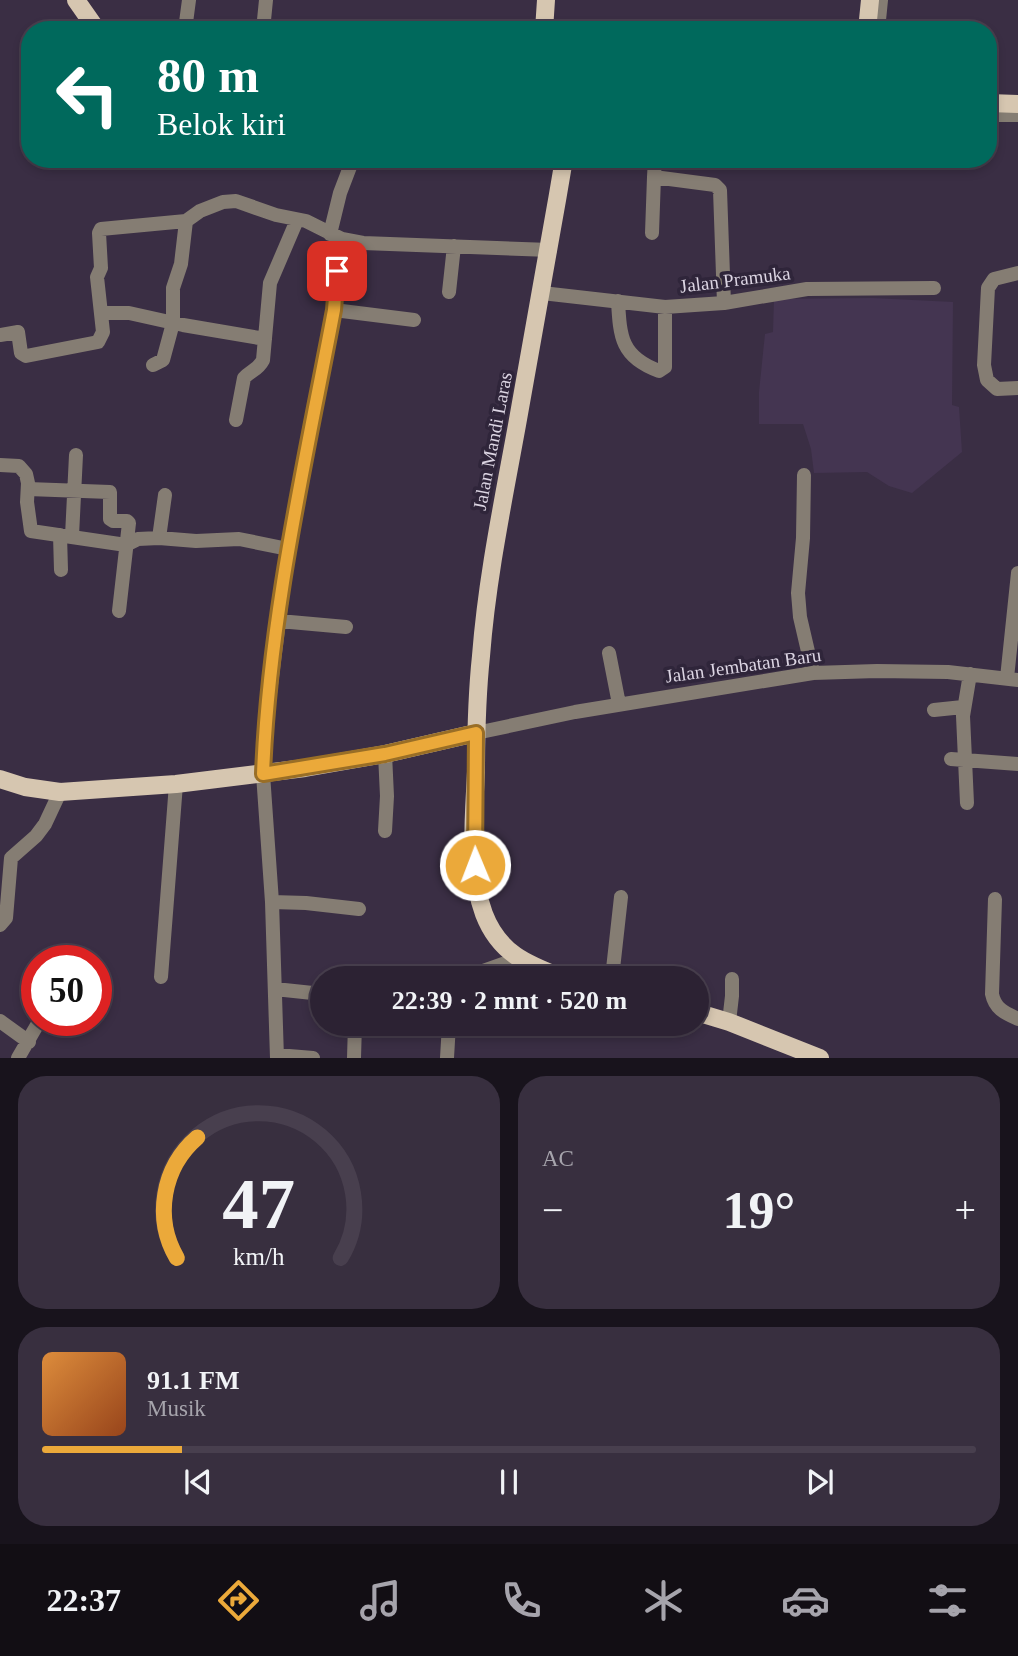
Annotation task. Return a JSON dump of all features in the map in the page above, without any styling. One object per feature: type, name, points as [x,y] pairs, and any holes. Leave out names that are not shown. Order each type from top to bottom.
[{"type":"main road","points":[[76,0],[91,21]]},
{"type":"main road","points":[[545,21],[546,0]]},
{"type":"main road","points":[[868,21],[870,0]]},
{"type":"main road","points":[[997,103],[1018,104]]},
{"type":"main road","name":"Jalan Mandi Laras","points":[[517,958],[496,937],[478,895],[475,865],[476,733],[491,566],[550,250],[563,168]]},
{"type":"main road","points":[[0,779],[25,787],[60,792],[176,784],[263,774],[385,754],[476,733]]},
{"type":"main road","points":[[517,958],[535,966]]},
{"type":"main road","points":[[709,1016],[820,1058]]},
{"type":"street","points":[[186,21],[189,0]]},
{"type":"street","points":[[264,21],[266,0]]},
{"type":"street","points":[[879,21],[881,0]]},
{"type":"street","points":[[997,96],[1018,97]]},
{"type":"street","points":[[997,114],[1018,115]]},
{"type":"street","points":[[313,1058],[277,1056],[272,902],[263,774],[265,733],[288,549],[334,310],[340,193],[350,168]]},
{"type":"street","points":[[652,233],[654,168]]},
{"type":"street","points":[[654,177],[715,185],[720,190],[723,303]]},
{"type":"street","points":[[0,335],[18,332],[21,353],[26,356],[98,342],[103,332],[97,277],[101,268],[99,230],[186,221],[200,211],[223,202],[236,201],[306,221],[336,237],[363,243],[550,250]]},
{"type":"street","points":[[236,420],[244,378],[260,366],[270,282],[297,220]]},
{"type":"street","points":[[153,365],[163,360],[173,323],[173,288],[181,264],[186,221]]},
{"type":"street","points":[[449,292],[454,246]]},
{"type":"street","points":[[1018,273],[995,279],[988,288],[984,365],[987,380],[997,389],[1018,388]]},
{"type":"street","name":"Jalan Pramuka","points":[[542,293],[665,307],[723,303],[807,289],[934,288]]},
{"type":"street","points":[[618,301],[621,339],[627,349],[648,367],[659,371],[665,366],[665,307]]},
{"type":"street","points":[[334,310],[414,320]]},
{"type":"street","points":[[101,313],[129,313],[265,339]]},
{"type":"street","points":[[61,570],[75,491],[76,455]]},
{"type":"street","points":[[0,465],[19,466],[26,474],[31,531],[126,545],[138,539],[239,539],[288,549]]},
{"type":"street","points":[[804,483],[798,593],[800,617],[813,673]]},
{"type":"street","points":[[28,489],[110,492],[110,519],[128,521],[119,611]]},
{"type":"street","points":[[159,538],[165,495]]},
{"type":"street","points":[[1012,679],[1018,573]]},
{"type":"street","points":[[278,621],[346,626]]},
{"type":"street","points":[[609,653],[619,704]]},
{"type":"street","name":"Jalan Jembatan Baru","points":[[476,733],[619,704],[813,673],[877,671],[970,674],[1012,679]]},
{"type":"street","points":[[967,803],[964,708],[970,674]]},
{"type":"street","points":[[934,710],[964,708]]},
{"type":"street","points":[[385,754],[385,831]]},
{"type":"street","points":[[951,759],[1018,764]]},
{"type":"street","points":[[160,977],[176,784]]},
{"type":"street","points":[[0,925],[6,918],[10,863],[7,854],[36,836],[45,824],[60,792]]},
{"type":"street","points":[[613,966],[621,897]]},
{"type":"street","points":[[995,899],[993,1004],[1018,1019]]},
{"type":"street","points":[[272,902],[306,902],[359,909]]},
{"type":"street","points":[[495,966],[517,958]]},
{"type":"street","points":[[729,1022],[733,996],[732,979]]},
{"type":"street","points":[[275,989],[310,993]]},
{"type":"street","points":[[0,1021],[29,1042]]},
{"type":"street","points":[[18,1058],[32,1036]]},
{"type":"street","points":[[354,1058],[355,1036]]},
{"type":"street","points":[[447,1058],[448,1036]]},
{"type":"shaded area","points":[[872,298],[953,302],[952,405],[959,407],[962,452],[912,493],[889,486],[867,472],[814,473],[811,449],[803,424],[759,424],[759,392],[765,334],[773,332],[774,299]]},
{"type":"route","points":[[337,271],[334,310],[288,549],[268,704],[263,774],[385,754],[476,733],[475,865]]}]
